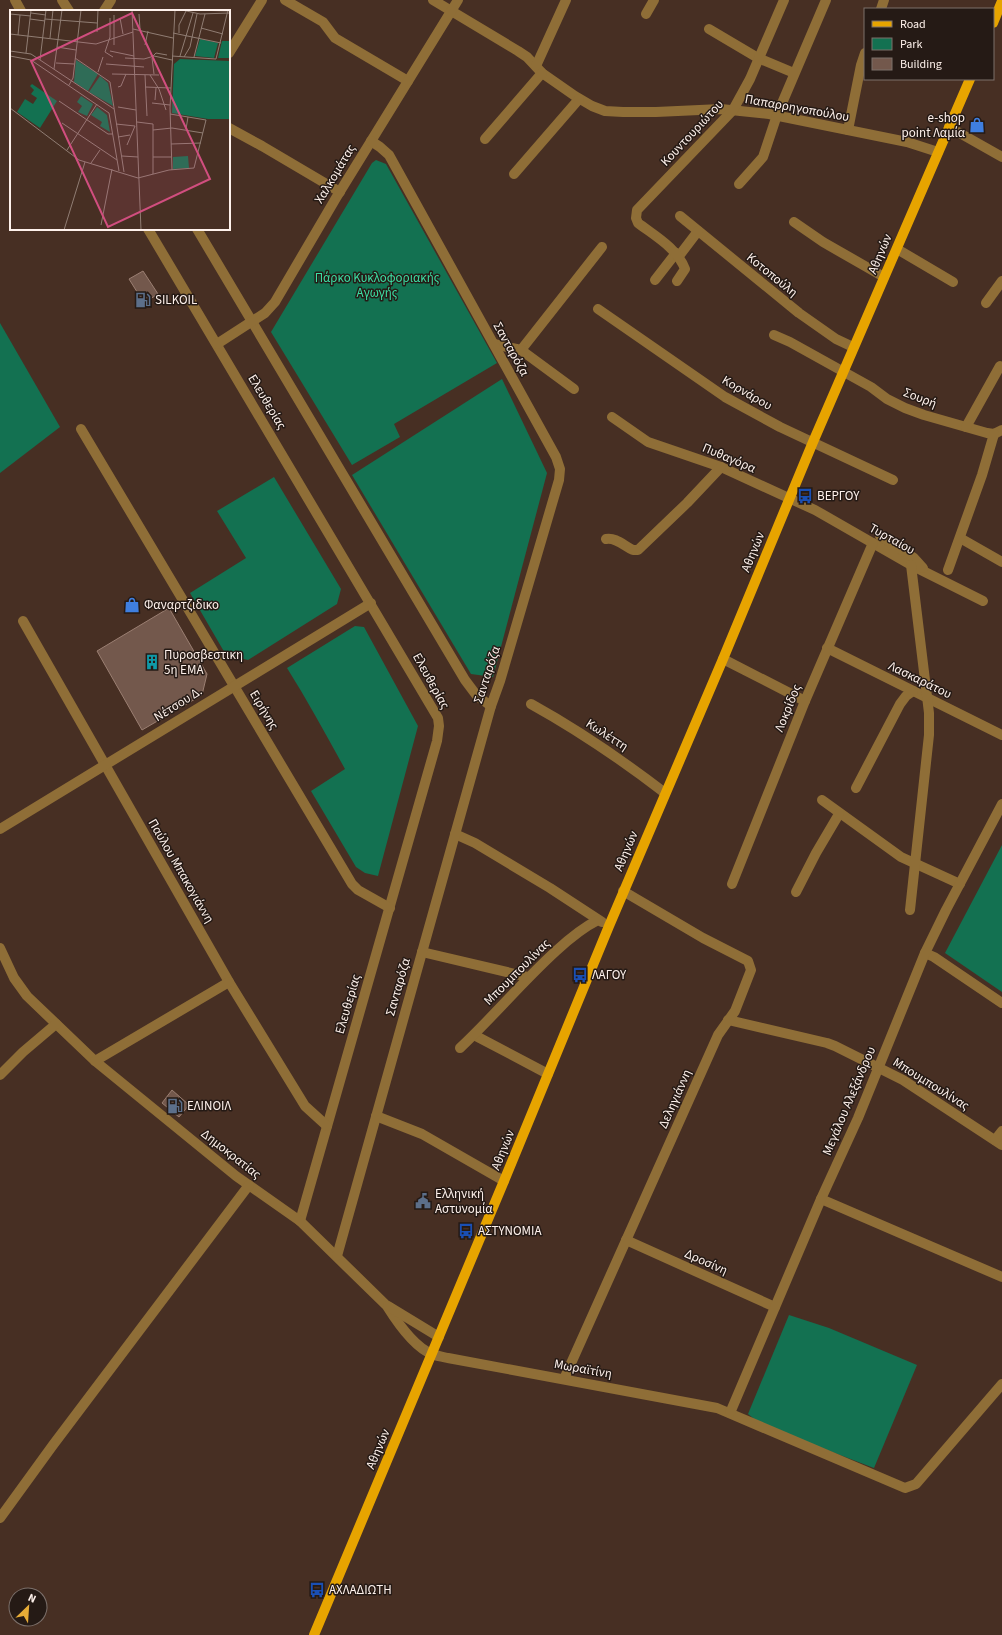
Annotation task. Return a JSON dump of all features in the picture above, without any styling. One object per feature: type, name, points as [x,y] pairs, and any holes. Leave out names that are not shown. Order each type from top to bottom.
[{"type":"main road","points":[[994,21],[1002,1]]},
{"type":"main road","name":"Αθηνών","points":[[314,1635],[504,1181],[623,891],[723,659],[853,347],[970,80]]},
{"type":"street","points":[[15,0],[20,10]]},
{"type":"street","points":[[62,0],[68,10]]},
{"type":"street","points":[[105,10],[111,0]]},
{"type":"street","points":[[230,51],[262,0]]},
{"type":"street","points":[[285,0],[323,22],[335,38],[408,81]]},
{"type":"street","name":"Παπαρρηγοπούλου","points":[[433,0],[518,51],[579,99],[592,106],[605,110],[623,112],[733,110],[777,115],[907,142],[938,152]]},
{"type":"street","name":"Χαλκομάτας","points":[[217,344],[265,313],[275,302],[340,192],[458,0]]},
{"type":"street","points":[[486,139],[539,69],[566,0]]},
{"type":"street","points":[[646,14],[654,0]]},
{"type":"street","name":"Κουντουριώτου","points":[[677,255],[638,223],[636,218],[637,210],[733,110],[750,79],[784,0]]},
{"type":"street","points":[[739,184],[763,157],[777,115],[826,0]]},
{"type":"street","points":[[709,29],[758,58],[794,73]]},
{"type":"street","points":[[848,130],[864,56]]},
{"type":"street","points":[[514,174],[579,99]]},
{"type":"street","points":[[949,127],[1002,157]]},
{"type":"street","points":[[230,129],[340,192]]},
{"type":"street","name":"Σανταρόζα","points":[[337,1256],[491,706],[500,682],[559,480],[560,469],[556,457],[389,155],[371,141]]},
{"type":"street","name":"Κοτοπούλη","points":[[680,216],[799,313],[836,339],[853,347]]},
{"type":"street","points":[[794,222],[823,242],[884,277]]},
{"type":"street","name":"Ελευθερίας","points":[[149,230],[438,718],[439,726],[437,740],[300,1221]]},
{"type":"street","points":[[198,230],[465,680],[477,696],[491,706]]},
{"type":"street","points":[[655,280],[698,231]]},
{"type":"street","points":[[521,350],[602,247]]},
{"type":"street","points":[[897,249],[953,282]]},
{"type":"street","points":[[677,255],[685,269],[677,281]]},
{"type":"street","points":[[986,303],[1002,281]]},
{"type":"street","name":"Κορνάρου","points":[[598,308],[725,397],[780,427],[893,480]]},
{"type":"street","name":"Σουρή","points":[[774,335],[843,371],[871,387],[887,399],[905,408],[987,433],[998,432]]},
{"type":"street","points":[[494,344],[521,350],[574,389]]},
{"type":"street","points":[[966,427],[1000,366]]},
{"type":"street","name":"Πυθαγόρα","points":[[612,417],[648,442],[721,467],[789,498]]},
{"type":"street","name":"Ειρήνης","points":[[81,429],[352,884],[358,890],[390,908]]},
{"type":"street","points":[[948,570],[998,432]]},
{"type":"street","points":[[606,539],[615,539],[633,550],[638,550],[687,503],[721,467]]},
{"type":"street","name":"Τυρταίου","points":[[789,498],[876,540],[911,565],[983,601]]},
{"type":"street","points":[[960,538],[1002,562]]},
{"type":"street","points":[[876,540],[914,558],[928,573]]},
{"type":"street","name":"Λοκρίδος","points":[[732,884],[827,648],[876,540]]},
{"type":"street","points":[[910,910],[929,735],[928,698],[911,565]]},
{"type":"street","name":"Νέτσου Δ.","points":[[0,829],[234,685],[371,603]]},
{"type":"street","name":"Παύλου Μπακογιάννη","points":[[23,621],[229,982],[306,1106],[327,1126]]},
{"type":"street","name":"Λασκαράτου","points":[[827,648],[1002,735]]},
{"type":"street","points":[[723,659],[805,702]]},
{"type":"street","points":[[856,788],[900,704],[906,696],[913,691]]},
{"type":"street","name":"Κωλέττη","points":[[531,704],[602,747],[665,792]]},
{"type":"street","points":[[822,800],[839,814],[901,857],[960,884]]},
{"type":"street","name":"Μεγάλου Αλεξάνδρου","points":[[730,1413],[821,1199],[858,1118],[925,953],[1002,804]]},
{"type":"street","points":[[796,892],[816,853],[839,814]]},
{"type":"street","points":[[455,834],[475,843],[550,888],[609,926]]},
{"type":"street","name":"Δεληγιάννη","points":[[564,1379],[718,1035],[738,1005],[751,970],[748,961],[703,938],[623,891]]},
{"type":"street","name":"Μπουμπουλίνας","points":[[460,1048],[474,1035],[528,976],[578,932],[598,920]]},
{"type":"street","name":"Δημοκρατίας","points":[[0,948],[19,987],[95,1061],[250,1186],[300,1221],[387,1306],[408,1335],[431,1354]]},
{"type":"street","points":[[422,952],[528,976]]},
{"type":"street","points":[[925,953],[934,957],[1002,1003]]},
{"type":"street","points":[[95,1061],[229,982]]},
{"type":"street","name":"Μπουμπουλίνας","points":[[728,1020],[827,1043],[878,1067],[934,1099],[999,1142]]},
{"type":"street","points":[[0,1075],[23,1052],[56,1024]]},
{"type":"street","points":[[474,1035],[548,1074]]},
{"type":"street","points":[[376,1116],[422,1134],[504,1181]]},
{"type":"street","points":[[999,1142],[1002,1131]]},
{"type":"street","points":[[0,1518],[53,1445],[250,1186]]},
{"type":"street","points":[[821,1199],[1002,1277]]},
{"type":"street","name":"Δροσίνη","points":[[626,1240],[775,1308]]},
{"type":"street","name":"Δημοκρατίας","points":[[387,1306],[426,1331],[439,1337]]},
{"type":"street","name":"Μωραϊτίνη","points":[[431,1354],[707,1405],[730,1413],[905,1488],[916,1484],[1002,1384]]},
{"type":"green space","name":"Πάρκο Κυκλοφοριακής Αγωγής","points":[[376,160],[386,164],[497,363],[394,424],[400,437],[352,465],[271,332],[372,163]]},
{"type":"green space","points":[[0,323],[60,427],[0,473]]},
{"type":"green space","points":[[502,379],[547,473],[493,677],[471,674],[352,475]]},
{"type":"green space","points":[[274,477],[341,589],[337,604],[248,660],[226,655],[190,593],[246,558],[217,511]]},
{"type":"green space","points":[[355,626],[364,627],[418,726],[378,876],[365,873],[356,867],[311,791],[345,769],[310,705],[287,668]]},
{"type":"green space","points":[[1002,845],[1002,992],[945,953]]},
{"type":"green space","points":[[789,1315],[829,1328],[917,1365],[874,1468],[772,1429],[758,1422],[748,1414]]},
{"type":"building","points":[[143,271],[158,294],[144,303],[129,279]]},
{"type":"building","name":"Πυροσβεστικη 5η ΕΜΑ","points":[[169,608],[207,674],[202,695],[142,730],[97,651]]},
{"type":"building","points":[[172,1090],[189,1105],[179,1117],[162,1103]]},
{"type":"place","name":"e-shop point Λαμία","points":[[977,125]]},
{"type":"place","name":"SILKOIL","points":[[143,300]]},
{"type":"place","name":"ΒΕΡΓΟΥ","points":[[805,496]]},
{"type":"place","name":"Φαναρτζιδικο","points":[[132,605]]},
{"type":"place","name":"Πυροσβεστικη 5η ΕΜΑ","points":[[152,662]]},
{"type":"place","name":"ΛΑΓΟΥ","points":[[580,975]]},
{"type":"place","name":"ΕΛΙΝΟΙΛ","points":[[175,1106]]},
{"type":"place","name":"Ελληνική Αστυνομία","points":[[423,1201]]},
{"type":"place","name":"ΑΣΤΥΝΟΜΙΑ","points":[[466,1231]]},
{"type":"place","name":"ΑΧΛΑΔΙΩΤΗ","points":[[317,1590]]}]
